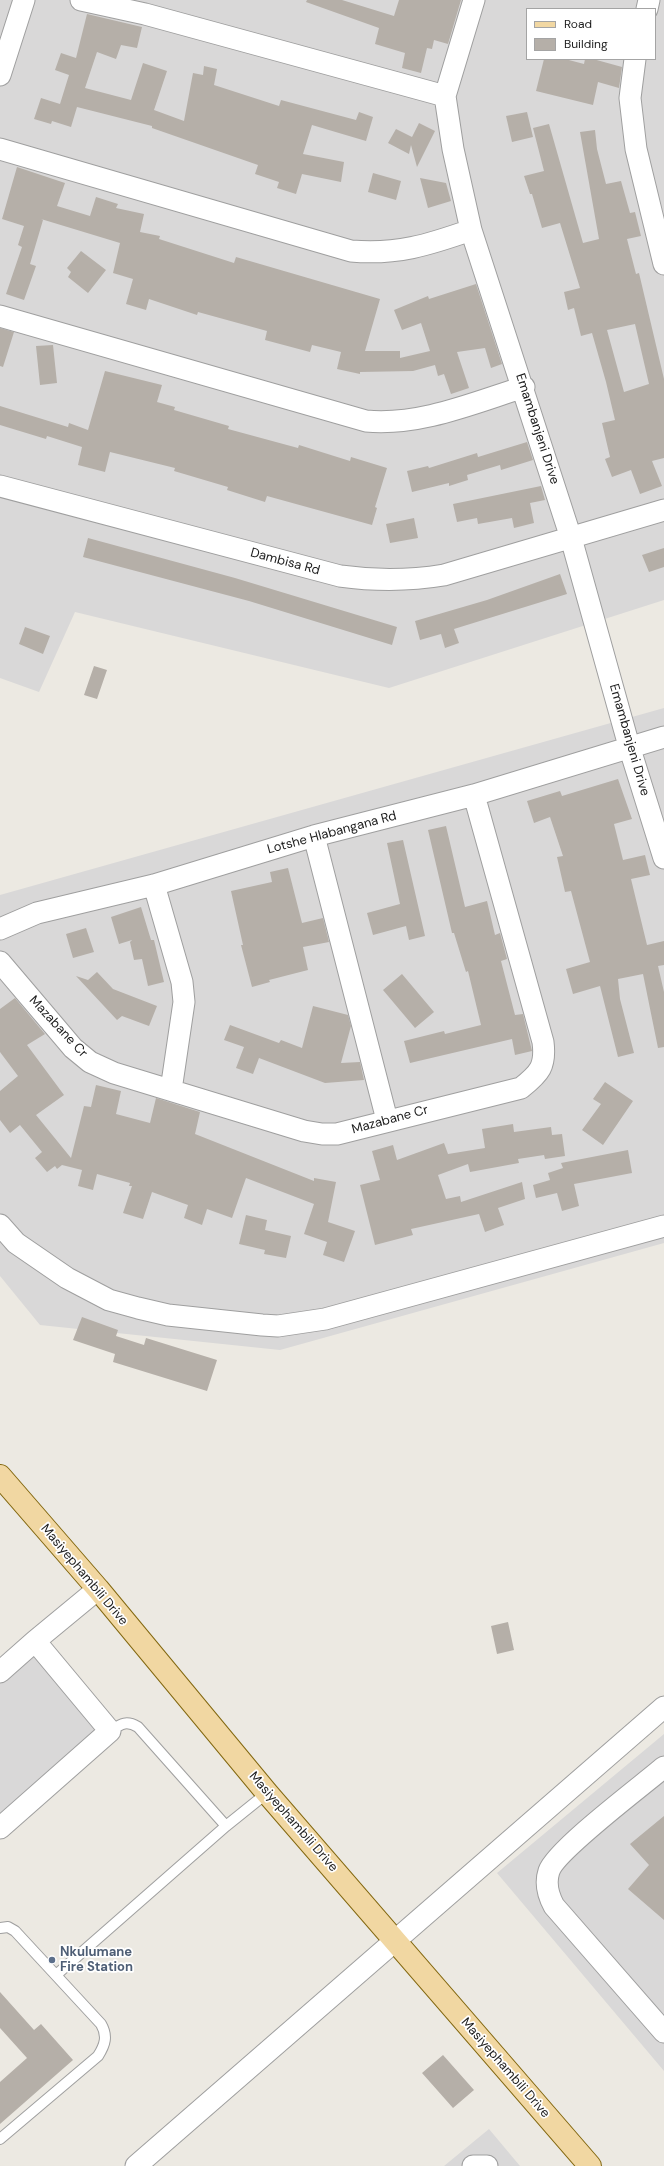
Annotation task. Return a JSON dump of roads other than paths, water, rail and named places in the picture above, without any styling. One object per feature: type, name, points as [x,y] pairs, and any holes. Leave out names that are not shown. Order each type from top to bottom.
[{"type":"main road","name":"Masiyephambili Drive","points":[[0,1476],[98,1589],[267,1793],[396,1940],[590,2166]]},
{"type":"street","points":[[0,75],[24,0]]},
{"type":"street","points":[[81,0],[146,14],[445,96]]},
{"type":"street","name":"Emambanjeni Drive","points":[[474,0],[445,96],[453,149],[471,230],[524,387],[571,538],[629,746],[664,858]]},
{"type":"street","points":[[635,60],[630,98],[636,149],[664,264]]},
{"type":"street","points":[[0,149],[351,251],[373,253],[398,252],[432,244],[471,230]]},
{"type":"street","points":[[0,316],[366,421],[387,423],[413,420],[524,387]]},
{"type":"street","name":"Dambisa Rd","points":[[0,486],[340,576],[374,581],[421,579],[444,575],[664,510]]},
{"type":"street","name":"Lotshe Hlabangana Rd","points":[[0,928],[37,913],[154,884],[314,836],[474,795],[629,746],[664,737]]},
{"type":"street","name":"Mazabane Cr","points":[[0,962],[58,1031],[90,1062],[114,1073],[304,1131],[322,1134],[337,1134],[387,1120],[521,1088],[541,1070],[545,1057],[543,1042],[474,795]]},
{"type":"street","points":[[314,836],[387,1120]]},
{"type":"street","points":[[154,884],[182,982],[184,1002],[172,1090]]},
{"type":"street","points":[[0,1225],[16,1243],[38,1260],[73,1281],[110,1300],[168,1316],[278,1326],[325,1319],[664,1226]]},
{"type":"street","points":[[0,1672],[98,1589]]},
{"type":"street","points":[[0,1828],[89,1752],[110,1731],[35,1642]]},
{"type":"street","points":[[136,2166],[664,1707]]},
{"type":"street","points":[[664,1767],[566,1849],[549,1869],[547,1881],[549,1896],[554,1906],[664,2032]]},
{"type":"street","points":[[472,2166],[487,2166]]},
{"type":"lane","points":[[110,1731],[122,1723],[131,1723],[138,1728],[226,1826]]},
{"type":"lane","points":[[56,1976],[226,1826],[267,1793]]},
{"type":"lane","points":[[0,1928],[8,1927],[15,1931],[101,2024],[106,2038],[104,2048],[98,2056],[0,2139]]},
{"type":"place","name":"Nkulumane Fire Station","points":[[52,1960]]}]
